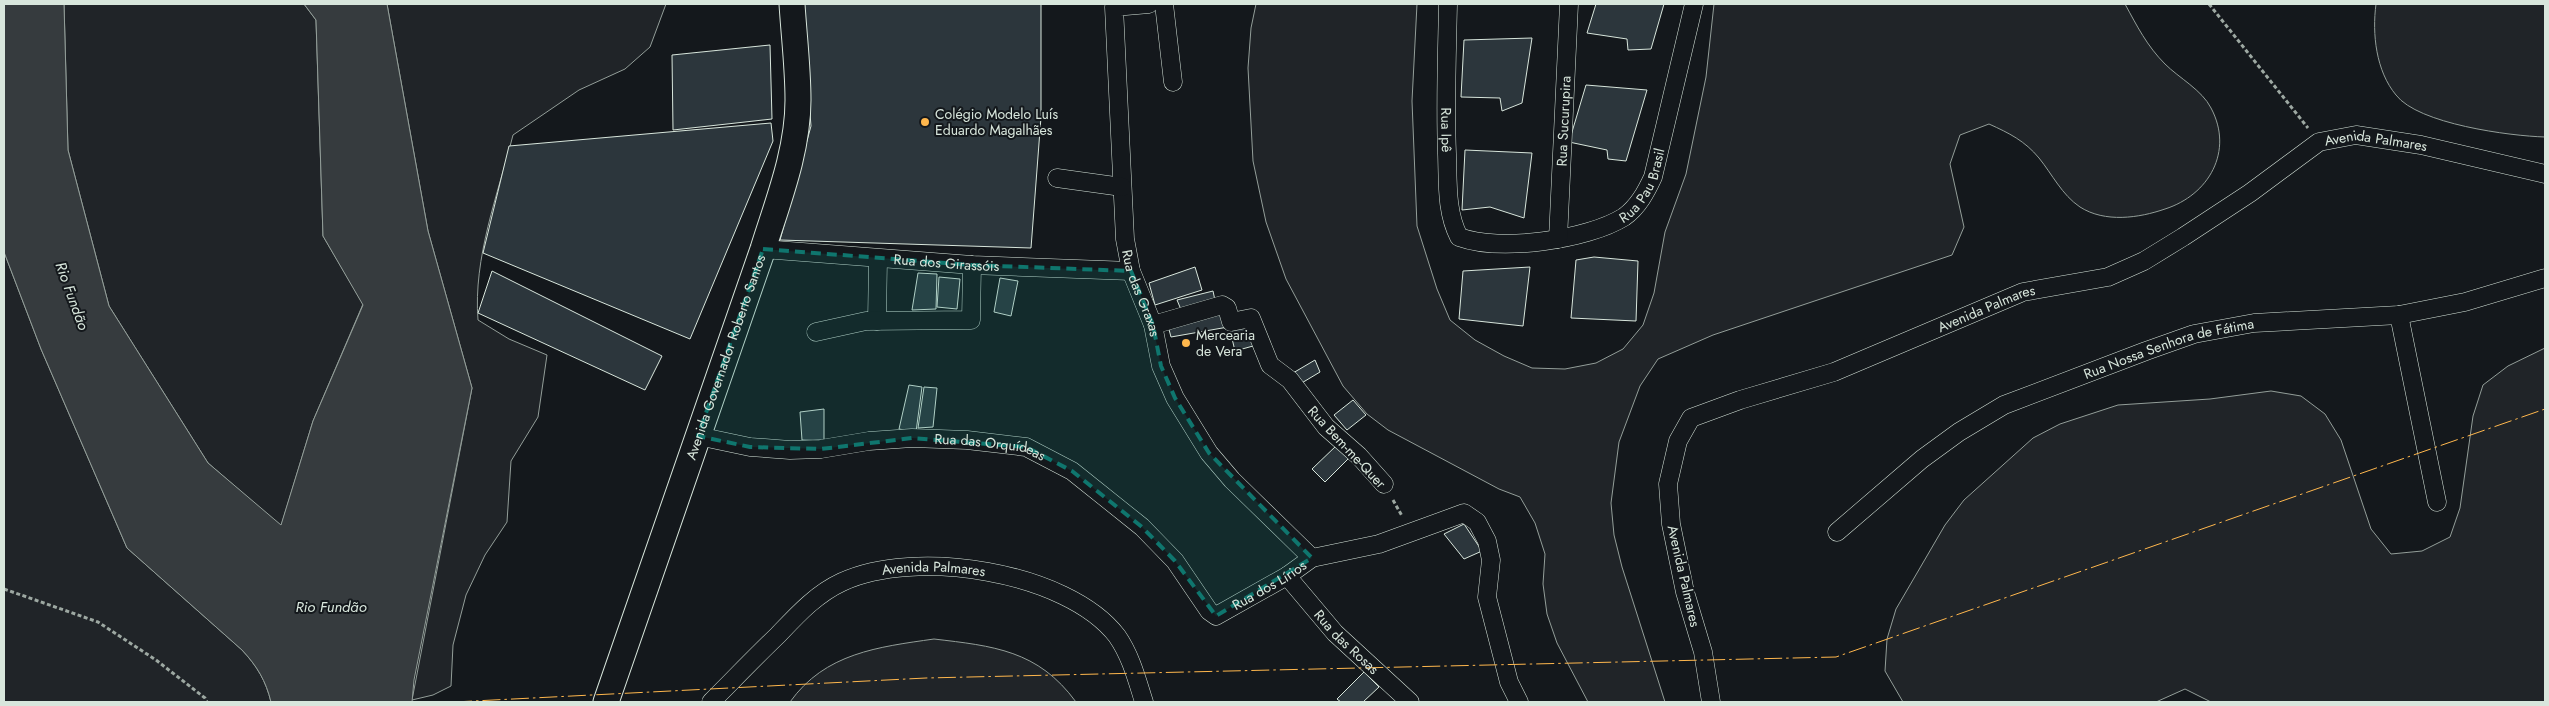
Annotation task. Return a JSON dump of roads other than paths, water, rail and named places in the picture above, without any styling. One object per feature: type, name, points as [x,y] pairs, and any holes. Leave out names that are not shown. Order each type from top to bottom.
[{"type":"main road","name":"Avenida Governador Roberto Santos","points":[[606,702],[763,249],[794,139],[798,101],[792,4]]},
{"type":"street","name":"Rua das Graxas","points":[[1149,4],[1114,7],[1123,222],[1131,271],[1153,325],[1161,366],[1175,398],[1209,453],[1232,480],[1312,558]]},
{"type":"street","points":[[1164,4],[1173,82]]},
{"type":"street","name":"Rua Ipê","points":[[1448,4],[1446,108],[1449,203],[1452,222],[1459,237],[1476,243]]},
{"type":"street","name":"Rua Sucurupira","points":[[1558,239],[1569,4]]},
{"type":"street","name":"Rua Pau Brasil","points":[[1476,243],[1558,239],[1599,228],[1624,216],[1642,199],[1653,177],[1694,4]]},
{"type":"street","name":"Avenida Palmares","points":[[1712,702],[1703,652],[1685,592],[1671,524],[1668,484],[1678,441],[1691,418],[1740,400],[1834,372],[2023,292],[2108,277],[2144,261],[2183,238],[2250,193],[2319,142],[2356,135],[2421,145],[2545,174]]},
{"type":"street","points":[[1057,178],[1122,187]]},
{"type":"street","name":"Rua dos Girassóis","points":[[763,249],[972,265],[1131,271]]},
{"type":"street","points":[[877,321],[878,259]]},
{"type":"street","points":[[816,332],[866,321],[971,320],[972,265]]},
{"type":"street","name":"Rua Nossa Senhora de Fátima","points":[[1837,532],[1922,459],[1952,437],[2004,405],[2194,334],[2254,323],[2399,315],[2465,302],[2545,278]]},
{"type":"street","name":"Rua Bem-me-Quer","points":[[1153,325],[1222,305],[1227,308],[1231,322],[1252,318],[1270,365],[1290,380],[1326,427],[1359,456],[1384,484]]},
{"type":"street","points":[[2399,315],[2437,502]]},
{"type":"street","name":"Rua das Orquídeas","points":[[698,436],[750,447],[790,450],[821,449],[869,441],[912,438],[967,440],[1026,447],[1072,471],[1142,527],[1175,562],[1209,611],[1216,616]]},
{"type":"street","name":"Rua dos Lírios","points":[[1216,616],[1287,576],[1312,558],[1379,544],[1464,513],[1480,526],[1487,541],[1491,560],[1487,598],[1509,682],[1519,702]]},
{"type":"street","name":"Avenida Palmares","points":[[712,702],[815,598],[842,582],[880,571],[913,566],[950,566],[1033,583],[1064,596],[1094,614],[1116,636],[1132,662],[1144,702]]},
{"type":"street","name":"Rua das Rosas","points":[[1287,576],[1335,633],[1410,702]]},
{"type":"water","name":"Rio Fundão","points":[[4,4],[64,4],[68,150],[109,306],[208,463],[281,525],[313,421],[363,305],[323,236],[316,20],[304,4],[387,4],[428,231],[472,388],[414,680],[412,702],[271,702],[260,674],[242,650],[127,548],[41,349],[4,252]]},
{"type":"place","name":"Colégio Modelo Luís Eduardo Magalhães","points":[[925,122]]},
{"type":"place","name":"Mercearia de Vera","points":[[1186,343]]}]
